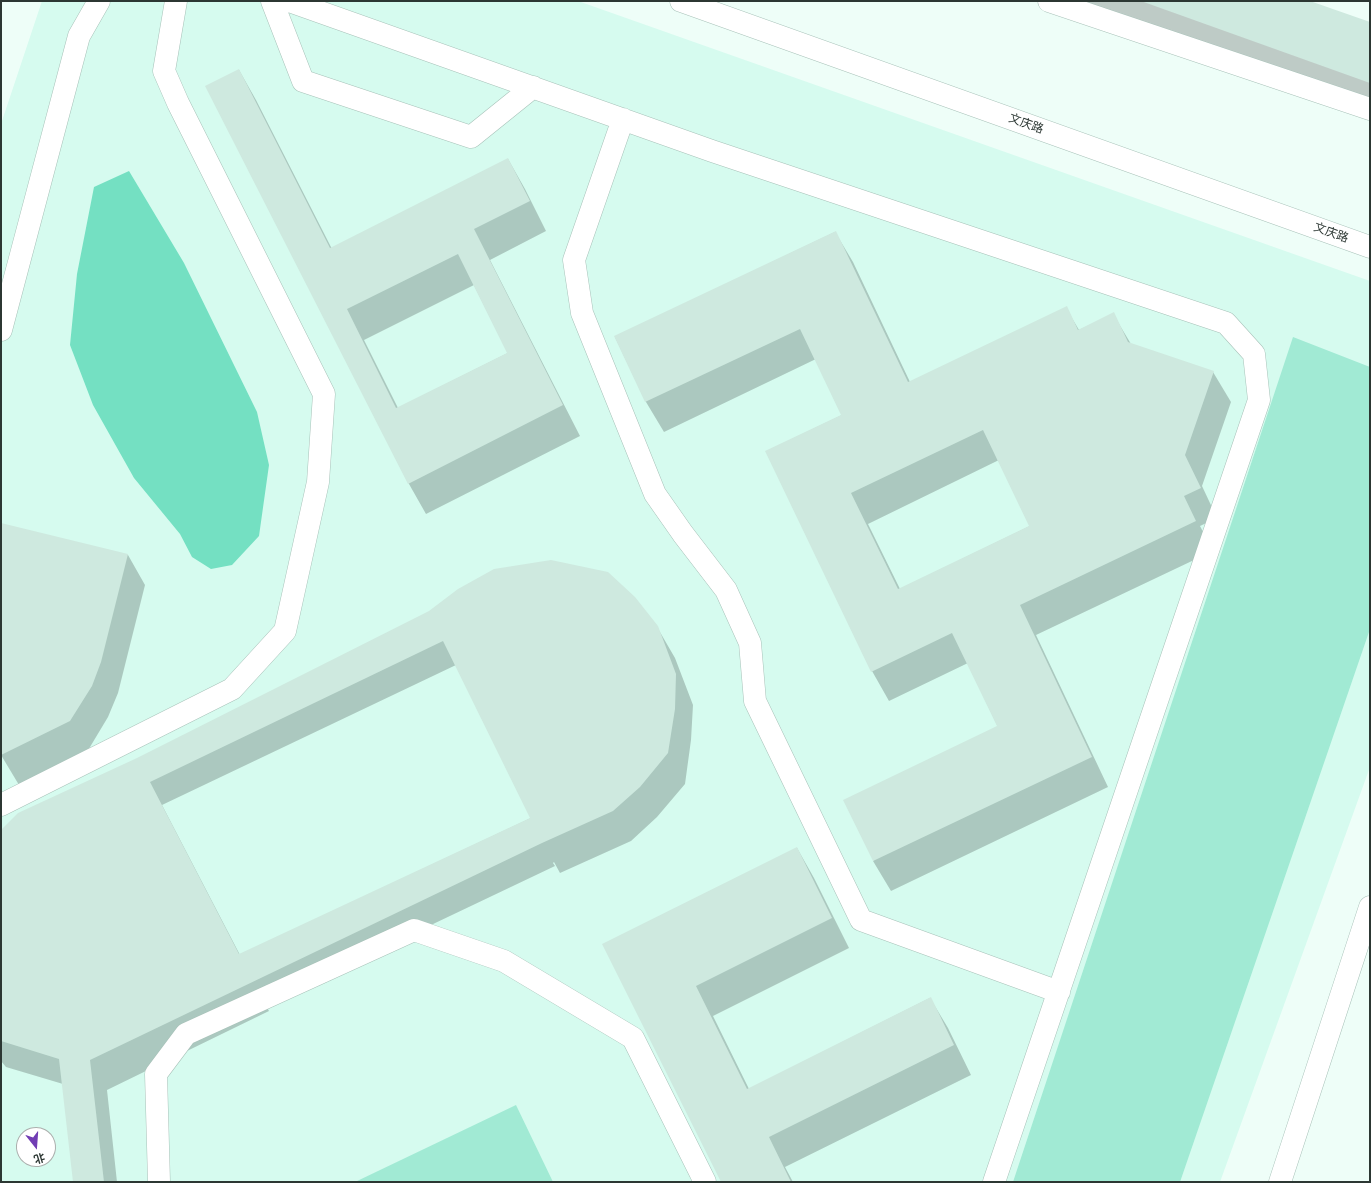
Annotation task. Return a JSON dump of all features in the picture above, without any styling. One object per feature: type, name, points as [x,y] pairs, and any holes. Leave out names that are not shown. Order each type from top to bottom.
[{"type":"street","points":[[1,330],[79,36],[99,1]]},
{"type":"street","points":[[1,805],[232,689],[285,631],[318,482],[324,394],[178,103],[164,71],[176,1]]},
{"type":"street","points":[[272,1],[303,81],[471,137],[533,87]]},
{"type":"street","points":[[289,1],[712,151],[1226,323],[1254,354],[1259,400],[994,1182]]},
{"type":"street","name":"文庆路","points":[[681,1],[1370,247]]},
{"type":"street","points":[[1049,1],[1370,109]]},
{"type":"street","points":[[622,119],[574,260],[582,313],[655,494],[683,534],[726,590],[750,643],[755,700],[861,920],[1059,992]]},
{"type":"street","points":[[1280,1182],[1370,907]]},
{"type":"street","points":[[159,1182],[156,1074],[186,1034],[414,930],[504,961],[633,1038],[705,1182]]},
{"type":"shaded area","points":[[42,1],[578,1],[1370,281],[1370,767],[1220,1182],[1,1182],[1,124]]},
{"type":"shaded area","points":[[129,171],[184,263],[257,412],[269,465],[259,536],[232,565],[211,569],[192,557],[180,534],[134,478],[93,405],[70,345],[77,274],[94,187]]},
{"type":"shaded area","points":[[1293,337],[1370,367],[1370,629],[1180,1182],[1013,1182]]},
{"type":"shaded area","points":[[516,1105],[553,1182],[355,1182]]},
{"type":"building","points":[[1141,1],[1310,1],[1370,22],[1370,83]]},
{"type":"building","points":[[239,69],[330,248],[508,158],[530,201],[474,229],[563,405],[408,484],[205,86]],"holes":[[[458,254],[507,353],[396,408],[347,309]]]},
{"type":"building","points":[[836,231],[908,382],[1067,306],[1078,330],[1114,312],[1128,342],[1214,371],[1185,455],[1201,488],[1184,496],[1196,521],[1020,605],[1092,757],[873,861],[843,800],[997,726],[952,633],[871,672],[765,451],[841,415],[800,329],[645,402],[614,336]],"holes":[[[983,430],[1029,526],[898,589],[851,493]]]},
{"type":"building","points":[[1,523],[128,554],[101,662],[92,686],[70,721],[1,755]]},
{"type":"building","points":[[551,560],[608,572],[635,597],[658,626],[676,674],[675,709],[668,753],[640,787],[613,811],[542,843],[90,1060],[104,1182],[73,1182],[59,1059],[1,1041],[1,830],[18,813],[137,758],[429,611],[458,589],[494,569]],"holes":[[[443,641],[530,818],[239,954],[150,782]]]},
{"type":"building","points":[[797,847],[832,918],[696,986],[747,1089],[931,997],[954,1045],[769,1137],[791,1182],[721,1182],[602,944]]}]
